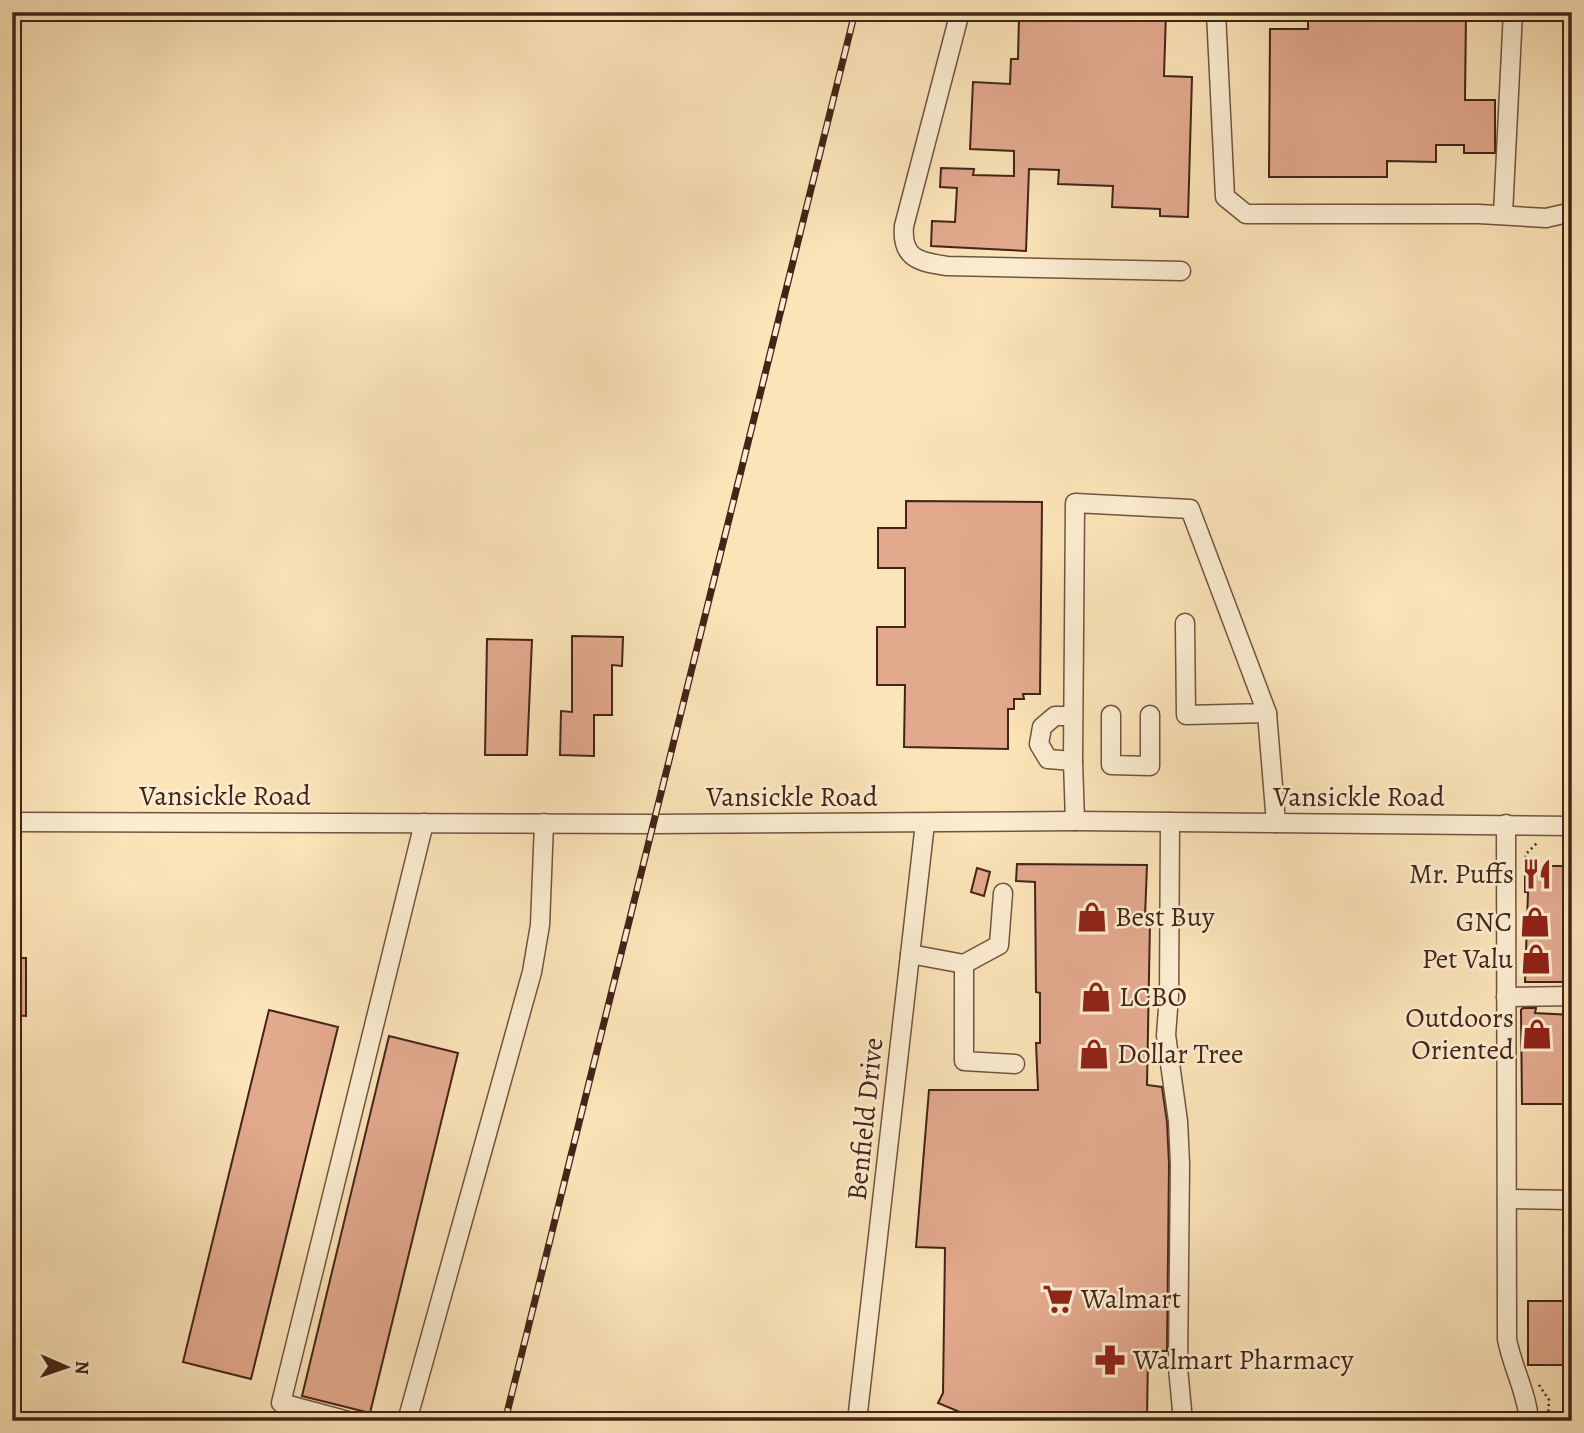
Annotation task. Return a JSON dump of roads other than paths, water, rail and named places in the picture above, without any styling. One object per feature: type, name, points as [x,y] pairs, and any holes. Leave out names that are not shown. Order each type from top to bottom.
[{"type":"street","points":[[960,12],[904,226],[905,243],[911,256],[924,263],[947,266],[1181,271]]},
{"type":"street","points":[[1216,12],[1225,197],[1246,214],[1503,214],[1546,218],[1572,212]]},
{"type":"street","points":[[1503,214],[1513,12]]},
{"type":"street","points":[[1075,821],[1075,503],[1190,509],[1268,713],[1276,823]]},
{"type":"street","points":[[1185,623],[1186,715],[1268,713]]},
{"type":"street","points":[[1111,715],[1111,765],[1150,765],[1150,715]]},
{"type":"street","points":[[1073,716],[1055,716],[1042,727],[1040,744],[1048,759],[1073,761]]},
{"type":"street","name":"Vansickle Road","points":[[12,822],[1075,821],[1572,825]]},
{"type":"street","points":[[348,1421],[281,1403],[425,822]]},
{"type":"street","points":[[1170,822],[1169,996],[1166,1035],[1180,1153],[1178,1368],[1183,1421]]},
{"type":"street","points":[[407,1421],[532,972],[540,925],[544,823]]},
{"type":"street","name":"Benfield Drive","points":[[857,1421],[925,823]]},
{"type":"street","points":[[1506,824],[1507,1339],[1511,1360],[1524,1390],[1529,1421]]},
{"type":"street","points":[[910,954],[964,964],[999,945],[1003,893]]},
{"type":"street","points":[[964,964],[964,1062],[1014,1064]]},
{"type":"street","points":[[1506,997],[1572,996]]},
{"type":"street","points":[[1507,1199],[1572,1200]]},
{"type":"railway","points":[[505,1421],[855,12]]},
{"type":"place","name":"Mr. Puffs","points":[[1537,874]]},
{"type":"place","name":"Best Buy","points":[[1092,917]]},
{"type":"place","name":"GNC","points":[[1535,922]]},
{"type":"place","name":"Pet Valu","points":[[1536,959]]},
{"type":"place","name":"LCBO","points":[[1096,997]]},
{"type":"place","name":"Outdoors Oriented","points":[[1537,1034]]},
{"type":"place","name":"Dollar Tree","points":[[1094,1054]]},
{"type":"place","name":"Walmart","points":[[1058,1299]]},
{"type":"place","name":"Walmart Pharmacy","points":[[1110,1360]]}]
